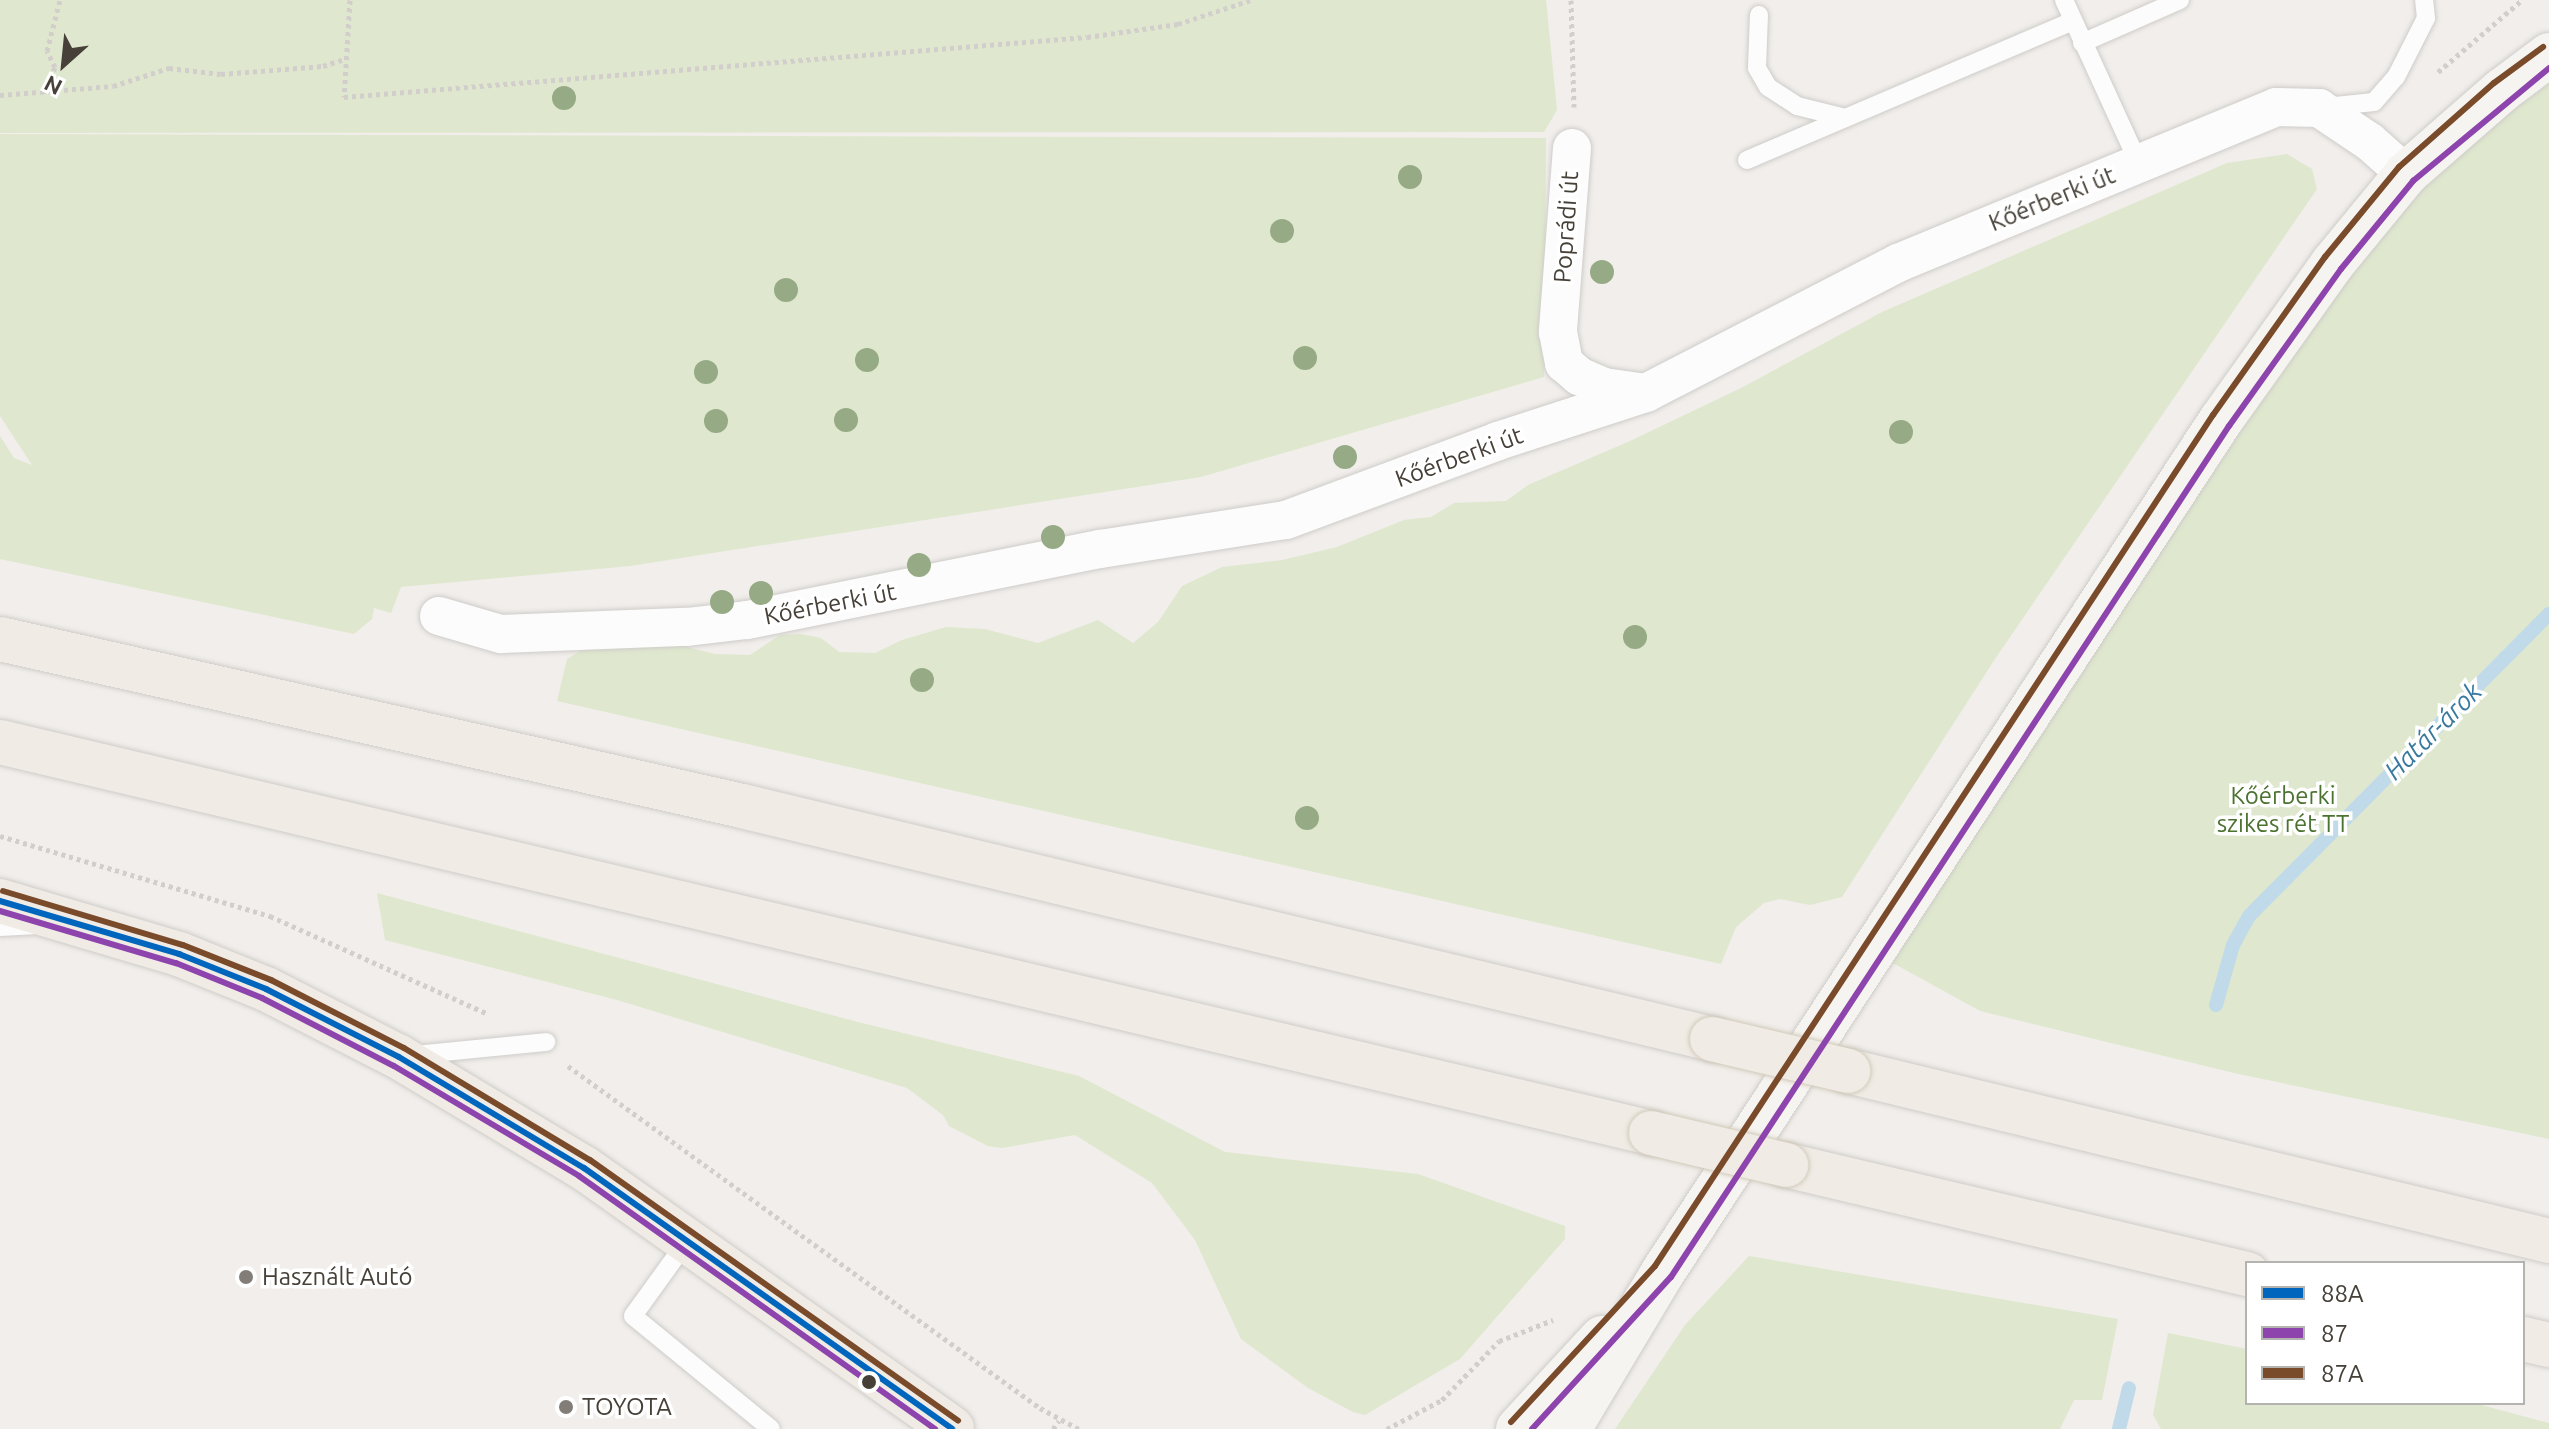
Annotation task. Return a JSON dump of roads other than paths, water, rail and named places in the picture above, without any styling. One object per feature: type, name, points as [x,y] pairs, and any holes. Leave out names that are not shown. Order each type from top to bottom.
[{"type":"main road","points":[[0,639],[742,806],[2549,1241]]},
{"type":"main road","points":[[0,742],[2245,1274]]},
{"type":"main road","points":[[0,901],[179,954],[266,989],[399,1057],[584,1168],[952,1429]]},
{"type":"main road","points":[[2525,1339],[2549,1345]]},
{"type":"street","points":[[1569,1429],[1663,1272],[2221,420],[2333,263],[2406,174],[2501,91],[2549,55]]},
{"type":"street","name":"Kőérberki út","points":[[439,616],[501,634],[607,632],[747,620],[1100,549],[1286,520],[1498,441],[1646,393],[1898,263],[2276,107],[2319,108]]},
{"type":"street","points":[[2319,108],[2370,142],[2406,174]]},
{"type":"street","name":"Poprádi út","points":[[1572,148],[1558,332],[1564,363],[1579,376],[1604,387],[1646,393]]},
{"type":"street","points":[[1518,1429],[1663,1272]]},
{"type":"lane","points":[[2064,0],[2139,164]]},
{"type":"lane","points":[[2082,43],[2180,0]]},
{"type":"lane","points":[[2319,108],[2374,102],[2396,77],[2426,18],[2424,0]]},
{"type":"lane","points":[[1759,15],[1757,68],[1768,87],[1797,106],[1846,118]]},
{"type":"lane","points":[[1747,160],[2073,21]]},
{"type":"lane","points":[[0,927],[80,923]]},
{"type":"lane","points":[[399,1057],[540,1042]]},
{"type":"lane","points":[[687,1241],[633,1316],[771,1429]]},
{"type":"waterway","name":"Határ-árok","points":[[2216,1005],[2233,945],[2249,916],[2549,614]]},
{"type":"waterway","name":"Határ-árok","points":[[2119,1429],[2129,1388]]},
{"type":"place","name":"Használt Autó","points":[[246,1277]]},
{"type":"place","name":"TOYOTA","points":[[566,1407]]},
{"type":"park label","name":"Kőérberki szikes rét TT","points":[[2283,810]]}]
